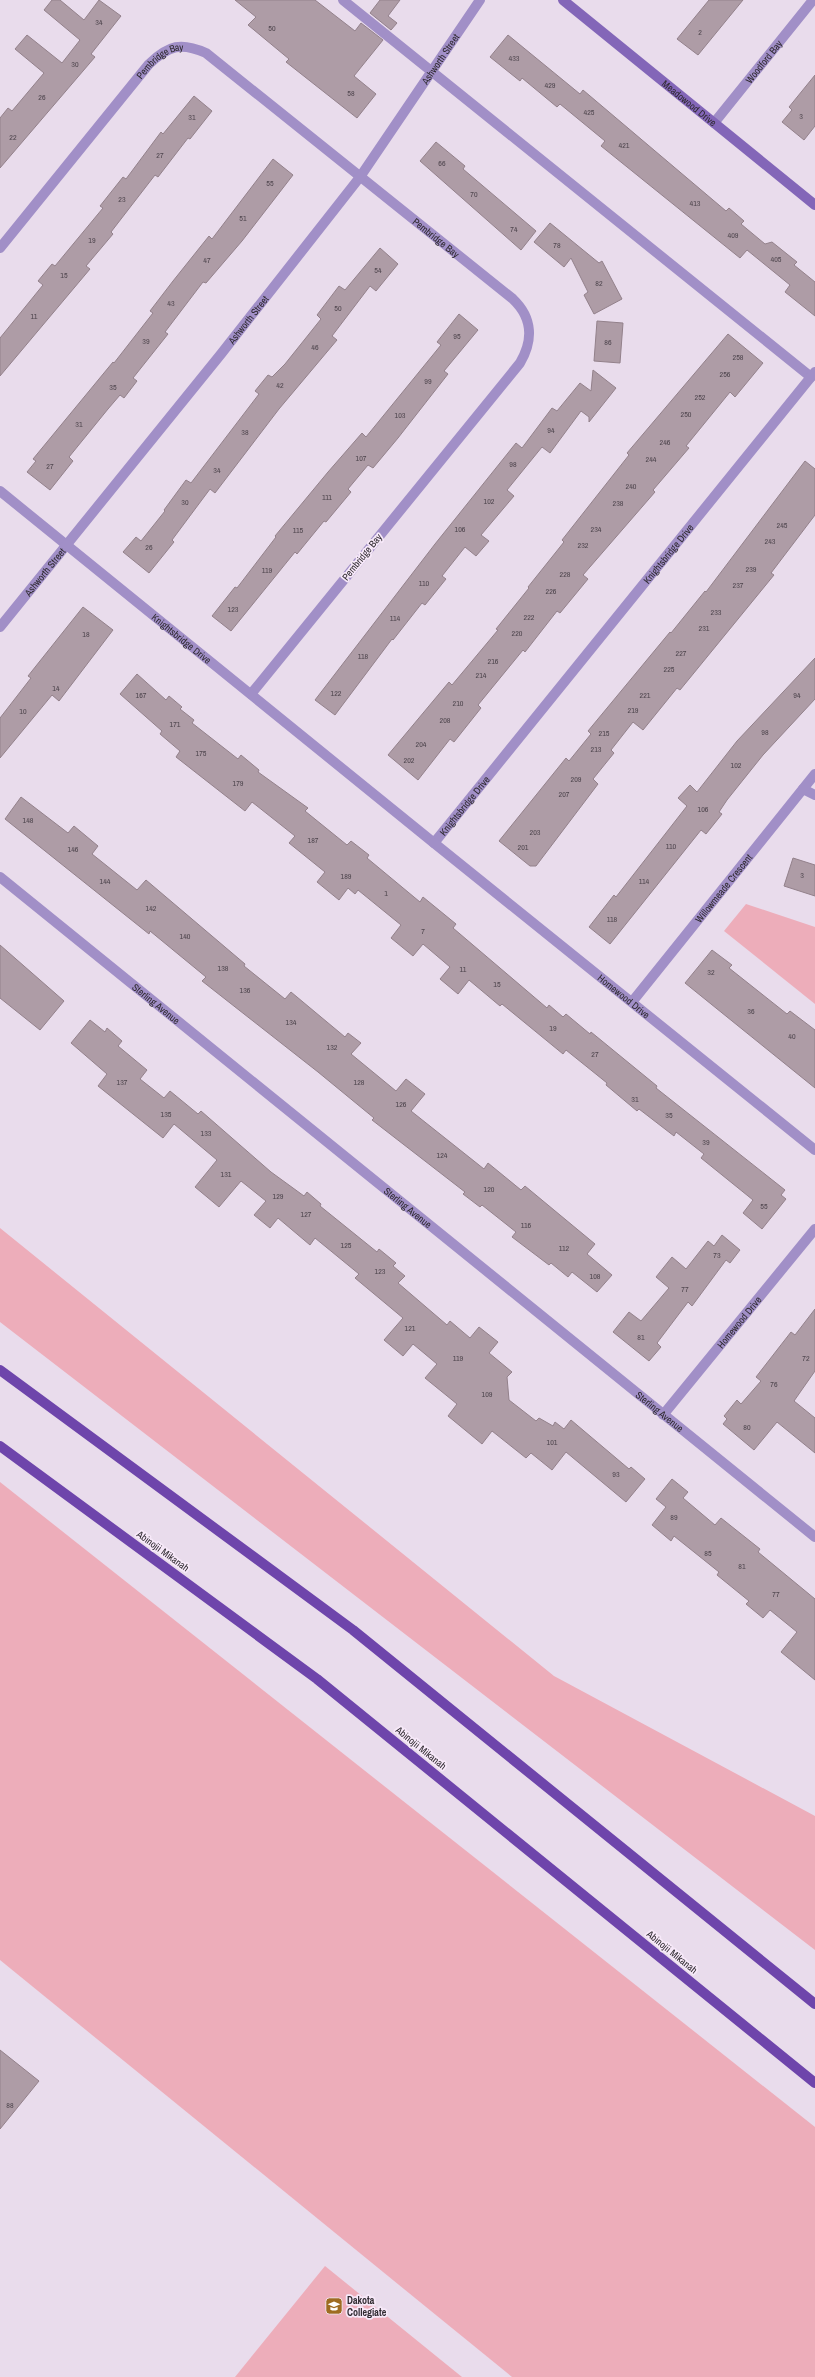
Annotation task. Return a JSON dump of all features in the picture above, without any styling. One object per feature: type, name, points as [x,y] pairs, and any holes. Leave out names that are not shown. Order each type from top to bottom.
[{"type":"main road","points":[[0,1370],[353,1630],[815,2004]]},
{"type":"main road","name":"Abinojii Mikanah","points":[[0,1446],[316,1679],[815,2083]]},
{"type":"street","points":[[343,0],[813,374]]},
{"type":"street","name":"Ashworth Street","points":[[0,627],[221,354],[360,177],[480,0]]},
{"type":"street","name":"Meadowood Drive","points":[[563,0],[815,205]]},
{"type":"street","name":"Woodford Bay","points":[[714,123],[813,0]]},
{"type":"street","name":"Pembridge Bay","points":[[0,248],[149,64],[169,48],[181,46],[206,53],[521,306],[528,321],[529,346],[520,363],[251,694]]},
{"type":"street","name":"Knightsbridge Drive","points":[[0,491],[434,843],[813,374]]},
{"type":"street","name":"Willowmeade Crescent","points":[[632,1002],[815,774]]},
{"type":"street","points":[[802,789],[815,795]]},
{"type":"street","name":"Homewood Drive","points":[[434,843],[815,1150]]},
{"type":"street","name":"Sterling Avenue","points":[[0,878],[381,1184],[663,1415],[815,1537]]},
{"type":"street","name":"Homewood Drive","points":[[663,1415],[815,1229]]},
{"type":"shaded area","points":[[746,904],[815,927],[815,1004],[724,931]]},
{"type":"shaded area","points":[[0,1228],[554,1676],[815,1816],[815,1950],[0,1322]]},
{"type":"shaded area","points":[[0,1482],[815,2127],[815,2377],[512,2377],[0,1960]]},
{"type":"shaded area","name":"Dakota Collegiate","points":[[325,2266],[462,2377],[235,2377]]},
{"type":"building","points":[[52,0],[60,0],[84,20],[99,0],[121,16],[91,54],[95,57],[0,168],[0,118],[8,108],[12,111],[44,73],[15,49],[27,35],[62,63],[80,40],[44,10]]},
{"type":"building","points":[[235,0],[315,0],[355,31],[361,23],[383,40],[354,76],[376,94],[357,118],[286,62],[289,59],[248,25],[256,17]]},
{"type":"building","points":[[380,0],[400,0],[388,16],[397,23],[391,30],[370,13]]},
{"type":"building","points":[[709,0],[743,0],[698,55],[677,39]]},
{"type":"building","points":[[508,35],[580,94],[583,90],[726,211],[729,208],[744,221],[741,224],[765,244],[772,242],[797,262],[794,265],[815,282],[815,316],[785,292],[790,285],[747,250],[740,258],[601,146],[605,141],[560,104],[557,107],[522,78],[520,81],[490,57]]},
{"type":"building","points":[[815,75],[815,126],[804,140],[782,122],[792,110],[789,107]]},
{"type":"building","points":[[194,96],[212,111],[190,139],[188,138],[158,177],[155,175],[111,232],[113,234],[86,266],[90,269],[0,376],[0,338],[43,285],[38,281],[52,264],[55,266],[103,208],[100,206],[123,177],[126,179],[161,132],[163,134]]},
{"type":"building","points":[[436,142],[465,166],[463,169],[536,231],[521,250],[420,161]]},
{"type":"building","points":[[273,159],[293,175],[242,241],[206,283],[203,282],[165,332],[168,334],[133,378],[137,381],[124,398],[120,395],[69,457],[73,461],[50,490],[27,472],[36,461],[33,459],[113,362],[114,363],[153,313],[150,311],[173,281],[209,236],[212,239]]},
{"type":"building","points":[[550,223],[599,263],[602,261],[622,299],[594,314],[584,295],[588,292],[571,258],[564,267],[534,242]]},
{"type":"building","points":[[380,248],[398,264],[376,291],[370,286],[332,336],[337,340],[279,409],[215,493],[210,489],[172,540],[174,542],[149,573],[123,552],[136,537],[141,541],[165,511],[164,510],[186,480],[191,483],[259,394],[255,391],[268,375],[272,377],[285,364],[321,319],[317,315],[339,286],[345,290]]},
{"type":"building","points":[[459,314],[478,330],[444,371],[448,374],[373,468],[368,465],[348,489],[351,492],[326,522],[324,521],[297,554],[295,552],[231,631],[212,616],[235,587],[237,588],[276,537],[275,536],[328,472],[362,433],[366,437],[441,345],[437,342]]},
{"type":"building","points":[[597,321],[623,323],[620,363],[594,361]]},
{"type":"building","points":[[728,334],[763,363],[735,397],[730,392],[686,446],[689,448],[653,490],[655,492],[583,575],[588,579],[560,613],[557,611],[525,652],[523,650],[478,705],[481,708],[454,742],[450,739],[418,780],[388,755],[449,682],[452,685],[498,630],[496,629],[564,542],[562,540],[629,455],[627,453]]},
{"type":"building","points":[[593,370],[616,388],[589,422],[589,417],[581,411],[550,453],[542,447],[507,490],[514,496],[481,535],[489,541],[476,556],[465,547],[442,576],[446,579],[425,605],[422,603],[393,640],[392,639],[335,715],[315,700],[435,544],[516,443],[522,448],[552,408],[557,411],[580,383],[591,391]]},
{"type":"building","points":[[805,461],[815,469],[815,515],[771,573],[774,575],[680,690],[677,688],[643,730],[633,722],[611,750],[614,753],[593,779],[598,784],[536,866],[530,866],[499,841],[566,758],[569,761],[591,734],[588,731],[670,632],[671,633],[705,591],[706,592]]},
{"type":"building","points":[[83,607],[113,630],[59,701],[52,695],[0,758],[0,718],[31,678],[28,676]]},
{"type":"building","points":[[815,658],[815,699],[763,755],[727,800],[719,812],[722,814],[706,834],[701,830],[610,944],[589,927],[614,895],[616,897],[687,806],[678,798],[690,785],[697,792],[737,741]]},
{"type":"building","points":[[137,674],[166,700],[169,696],[182,707],[180,709],[194,720],[192,723],[238,759],[241,755],[259,770],[258,772],[308,808],[305,811],[347,845],[351,841],[369,855],[367,858],[420,902],[423,897],[456,924],[453,928],[547,1008],[549,1005],[563,1017],[566,1014],[590,1034],[591,1032],[657,1086],[656,1088],[785,1190],[781,1195],[786,1199],[762,1229],[743,1213],[753,1200],[701,1158],[704,1154],[676,1132],[674,1136],[639,1109],[637,1111],[606,1085],[607,1083],[566,1050],[563,1054],[502,1004],[500,1006],[469,980],[458,994],[440,979],[450,967],[423,944],[413,956],[391,938],[401,925],[358,890],[355,894],[348,888],[339,900],[317,882],[325,872],[289,843],[295,836],[252,802],[245,811],[176,757],[180,751],[160,734],[162,731],[120,694]]},
{"type":"building","points":[[21,797],[68,833],[74,826],[98,846],[92,854],[137,890],[146,880],[245,964],[244,966],[285,999],[291,992],[345,1037],[348,1033],[361,1043],[351,1054],[396,1091],[406,1079],[425,1094],[411,1111],[484,1169],[488,1163],[521,1190],[525,1186],[595,1244],[587,1254],[612,1275],[597,1292],[572,1272],[568,1277],[551,1263],[549,1265],[512,1237],[516,1232],[482,1205],[480,1207],[463,1194],[465,1192],[372,1120],[374,1118],[318,1072],[202,981],[206,977],[150,931],[149,934],[5,819]]},
{"type":"building","points":[[793,858],[815,865],[815,896],[784,886]]},
{"type":"building","points":[[0,945],[64,1001],[40,1030],[0,998]]},
{"type":"building","points":[[712,950],[732,965],[729,968],[787,1014],[790,1011],[815,1030],[815,1088],[685,983]]},
{"type":"building","points":[[90,1020],[105,1032],[107,1028],[122,1041],[118,1046],[147,1070],[140,1079],[164,1098],[170,1091],[198,1114],[201,1111],[271,1172],[304,1196],[307,1192],[321,1204],[320,1206],[377,1252],[379,1249],[396,1263],[393,1266],[405,1276],[398,1283],[447,1325],[450,1321],[470,1338],[479,1327],[498,1342],[489,1353],[512,1372],[507,1377],[509,1400],[536,1421],[539,1418],[553,1426],[555,1422],[564,1429],[571,1420],[629,1469],[631,1467],[645,1479],[626,1502],[566,1452],[552,1470],[531,1453],[526,1458],[492,1431],[482,1444],[448,1416],[457,1404],[425,1378],[437,1364],[413,1344],[403,1356],[384,1340],[403,1318],[355,1278],[359,1274],[315,1238],[310,1245],[278,1218],[270,1228],[254,1215],[266,1201],[241,1181],[219,1207],[195,1187],[217,1160],[174,1124],[163,1138],[98,1086],[107,1074],[71,1043]]},
{"type":"building","points":[[722,1235],[740,1250],[730,1263],[726,1260],[692,1306],[688,1302],[657,1343],[661,1347],[649,1361],[613,1332],[629,1312],[641,1321],[669,1288],[656,1277],[672,1257],[686,1269],[708,1241],[714,1246]]},
{"type":"building","points":[[815,1309],[815,1371],[794,1401],[815,1418],[815,1453],[777,1422],[754,1450],[723,1424],[727,1419],[724,1416],[737,1400],[741,1404],[761,1381],[756,1377],[791,1332],[795,1335]]},
{"type":"building","points":[[672,1479],[688,1492],[683,1498],[715,1525],[721,1518],[760,1549],[758,1552],[815,1599],[815,1680],[781,1652],[797,1632],[770,1610],[763,1618],[746,1604],[749,1601],[717,1575],[719,1572],[674,1536],[671,1541],[652,1525],[666,1507],[656,1499]]},
{"type":"building","points":[[0,2050],[39,2081],[0,2129]]},
{"type":"place","name":"Dakota Collegiate","points":[[334,2306]]}]
